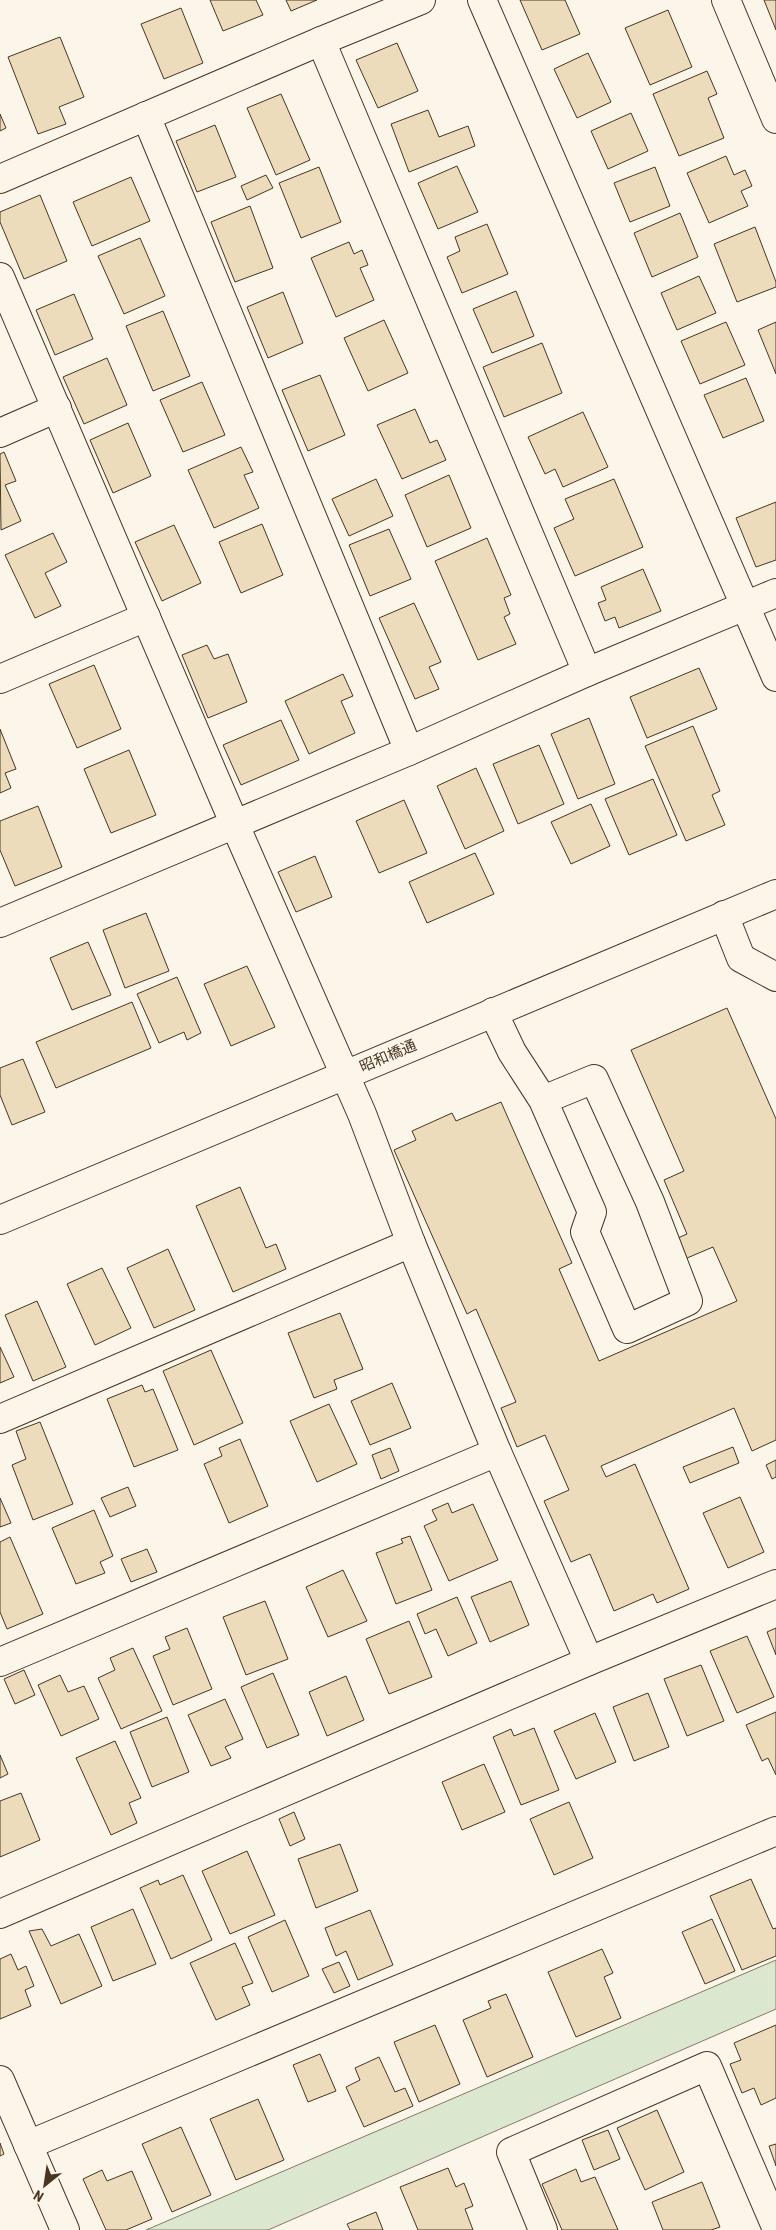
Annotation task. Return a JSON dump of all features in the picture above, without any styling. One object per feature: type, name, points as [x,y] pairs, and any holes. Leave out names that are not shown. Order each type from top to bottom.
[{"type":"street","points":[[0,179],[421,0]]},
{"type":"street","points":[[482,0],[776,677]]},
{"type":"street","points":[[726,0],[776,119]]},
{"type":"street","points":[[321,41],[588,672]]},
{"type":"street","points":[[146,116],[409,751]]},
{"type":"street","points":[[0,277],[234,825],[362,1114],[411,1244],[497,1452],[589,1662]]},
{"type":"street","points":[[0,433],[57,408]]},
{"type":"street","points":[[0,923],[409,751],[588,672],[776,593]]},
{"type":"street","points":[[0,679],[146,617]]},
{"type":"street","name":"昭和橋通","points":[[0,1220],[776,894]]},
{"type":"street","points":[[724,915],[741,958],[776,977]]},
{"type":"street","points":[[493,1012],[512,1052],[543,1100],[592,1212],[585,1232],[627,1329],[688,1301],[650,1202],[594,1079],[543,1100]]},
{"type":"street","points":[[0,1419],[411,1244]]},
{"type":"street","points":[[0,1662],[497,1452]]},
{"type":"street","points":[[0,1914],[776,1584]]},
{"type":"street","points":[[28,2145],[776,1830]]},
{"type":"street","points":[[544,2230],[511,2152],[708,2066],[776,2227]]},
{"type":"street","points":[[0,2080],[65,2230]]},
{"type":"green space","points":[[776,1960],[776,2009],[268,2230],[146,2230]]},
{"type":"building","points":[[210,0],[256,0],[263,15],[223,31]]},
{"type":"building","points":[[286,0],[317,0],[291,11]]},
{"type":"building","points":[[520,0],[565,0],[580,34],[542,50]]},
{"type":"building","points":[[764,0],[776,0],[776,30]]},
{"type":"building","points":[[181,8],[203,63],[164,79],[141,24]]},
{"type":"building","points":[[668,10],[692,67],[650,85],[625,28]]},
{"type":"building","points":[[60,37],[84,97],[59,107],[66,124],[38,134],[8,57]]},
{"type":"building","points":[[397,43],[418,91],[378,108],[356,60]]},
{"type":"building","points":[[588,53],[611,102],[577,118],[554,69]]},
{"type":"building","points":[[707,71],[717,94],[708,98],[724,138],[679,156],[653,94]]},
{"type":"building","points":[[281,94],[310,160],[276,175],[247,108]]},
{"type":"building","points":[[428,110],[439,137],[468,126],[475,146],[409,172],[391,124]]},
{"type":"building","points":[[631,113],[648,151],[608,169],[591,131]]},
{"type":"building","points":[[0,114],[6,128],[0,131]]},
{"type":"building","points":[[215,125],[236,177],[197,192],[176,141]]},
{"type":"building","points":[[726,156],[734,175],[745,170],[752,186],[741,191],[748,206],[709,223],[687,173]]},
{"type":"building","points":[[457,166],[478,212],[438,229],[418,183]]},
{"type":"building","points":[[319,167],[341,222],[301,238],[279,183]]},
{"type":"building","points":[[655,167],[670,206],[630,222],[614,183]]},
{"type":"building","points":[[266,175],[273,188],[247,200],[241,186]]},
{"type":"building","points":[[131,177],[150,221],[92,246],[73,202]]},
{"type":"building","points":[[40,195],[67,261],[24,279],[0,222],[0,212]]},
{"type":"building","points":[[250,206],[273,268],[235,282],[211,222]]},
{"type":"building","points":[[680,213],[698,257],[652,277],[634,233]]},
{"type":"building","points":[[487,224],[508,274],[462,293],[447,257],[460,251],[455,237]]},
{"type":"building","points":[[755,227],[776,282],[776,287],[737,302],[714,244]]},
{"type":"building","points":[[140,238],[165,296],[124,314],[98,256]]},
{"type":"building","points":[[349,242],[354,254],[362,250],[368,265],[360,268],[374,300],[336,317],[311,258]]},
{"type":"building","points":[[699,276],[716,313],[677,330],[661,293]]},
{"type":"building","points":[[516,291],[534,336],[492,353],[473,309]]},
{"type":"building","points":[[283,292],[303,343],[268,358],[247,307]]},
{"type":"building","points":[[74,294],[93,339],[55,355],[36,310]]},
{"type":"building","points":[[163,311],[190,376],[153,391],[126,326]]},
{"type":"building","points":[[384,320],[408,373],[368,391],[344,338]]},
{"type":"building","points":[[726,322],[745,365],[700,384],[681,341]]},
{"type":"building","points":[[776,322],[776,374],[758,330]]},
{"type":"building","points":[[542,343],[562,393],[504,417],[483,367]]},
{"type":"building","points":[[107,358],[127,405],[84,424],[63,377]]},
{"type":"building","points":[[320,375],[345,435],[308,451],[282,390]]},
{"type":"building","points":[[746,378],[764,421],[723,438],[704,395]]},
{"type":"building","points":[[202,382],[225,435],[183,452],[160,400]]},
{"type":"building","points":[[415,409],[430,443],[437,440],[446,460],[402,479],[377,425]]},
{"type":"building","points":[[583,412],[608,467],[563,487],[555,469],[545,474],[528,437]]},
{"type":"building","points":[[128,423],[151,476],[113,493],[90,440]]},
{"type":"building","points":[[241,447],[253,472],[244,475],[259,508],[214,528],[188,470]]},
{"type":"building","points":[[4,452],[16,481],[5,485],[21,521],[1,530],[0,454]]},
{"type":"building","points":[[449,475],[471,528],[427,547],[405,495]]},
{"type":"building","points":[[376,479],[393,516],[349,536],[332,499]]},
{"type":"building","points":[[614,479],[643,547],[575,576],[554,528],[574,519],[565,499]]},
{"type":"building","points":[[776,502],[776,560],[756,567],[736,518]]},
{"type":"building","points":[[262,524],[283,575],[241,593],[219,542]]},
{"type":"building","points":[[174,525],[201,583],[162,601],[135,542]]},
{"type":"building","points":[[389,529],[411,579],[370,596],[349,545]]},
{"type":"building","points":[[53,533],[67,562],[45,573],[61,606],[35,618],[5,555]]},
{"type":"building","points":[[487,538],[511,595],[504,598],[510,614],[504,617],[516,644],[478,660],[435,561]]},
{"type":"building","points":[[643,569],[661,611],[619,628],[615,617],[605,621],[598,603],[606,600],[601,587]]},
{"type":"building","points":[[414,603],[441,662],[429,667],[439,689],[415,699],[379,618]]},
{"type":"building","points":[[207,645],[214,659],[228,654],[247,702],[208,718],[182,655]]},
{"type":"building","points":[[94,665],[121,729],[77,748],[49,684]]},
{"type":"building","points":[[699,668],[717,709],[647,738],[630,697]]},
{"type":"building","points":[[343,674],[353,696],[341,701],[355,733],[309,754],[285,701]]},
{"type":"building","points":[[589,718],[615,784],[578,799],[551,734]]},
{"type":"building","points":[[281,720],[299,760],[241,785],[223,745]]},
{"type":"building","points":[[693,726],[720,791],[712,795],[725,825],[686,841],[645,746]]},
{"type":"building","points":[[0,729],[16,769],[5,773],[11,788],[0,793]]},
{"type":"building","points":[[539,745],[564,804],[518,824],[493,764]]},
{"type":"building","points":[[129,750],[156,815],[111,833],[84,769]]},
{"type":"building","points":[[476,768],[504,831],[465,849],[437,786]]},
{"type":"building","points":[[653,779],[677,835],[629,855],[605,799]]},
{"type":"building","points":[[404,800],[427,853],[379,873],[356,821]]},
{"type":"building","points":[[591,804],[610,846],[571,864],[551,822]]},
{"type":"building","points":[[38,806],[62,867],[15,886],[0,850],[0,821]]},
{"type":"building","points":[[475,853],[494,894],[427,923],[409,882]]},
{"type":"building","points":[[315,856],[332,897],[296,912],[278,872]]},
{"type":"building","points":[[146,913],[169,971],[125,988],[103,930]]},
{"type":"building","points":[[88,942],[111,995],[72,1010],[50,958]]},
{"type":"building","points":[[247,966],[275,1027],[231,1046],[204,984]]},
{"type":"building","points":[[177,977],[201,1033],[187,1040],[184,1032],[159,1043],[137,994]]},
{"type":"building","points":[[132,1002],[151,1048],[56,1088],[36,1042]]},
{"type":"building","points":[[727,1008],[776,1119],[776,1440],[752,1451],[734,1408],[601,1466],[606,1477],[635,1464],[689,1589],[657,1603],[653,1594],[614,1611],[590,1554],[571,1562],[544,1501],[569,1490],[545,1435],[517,1447],[501,1408],[516,1402],[476,1309],[467,1314],[394,1150],[416,1140],[412,1131],[452,1113],[456,1121],[501,1102],[572,1263],[559,1269],[599,1361],[737,1301],[713,1247],[680,1261],[671,1241],[687,1234],[664,1180],[684,1171],[631,1050]]},
{"type":"building","points":[[23,1059],[45,1112],[12,1125],[0,1095],[0,1068]]},
{"type":"building","points":[[240,1187],[266,1248],[276,1244],[286,1269],[233,1292],[196,1206]]},
{"type":"building","points":[[168,1249],[195,1310],[154,1328],[127,1268]]},
{"type":"building","points":[[102,1268],[131,1328],[95,1345],[67,1284]]},
{"type":"building","points":[[37,1301],[66,1367],[33,1381],[5,1315]]},
{"type":"building","points":[[340,1313],[363,1369],[334,1380],[337,1389],[314,1398],[288,1333]]},
{"type":"building","points":[[0,1347],[14,1377],[0,1383]]},
{"type":"building","points":[[211,1350],[243,1423],[194,1445],[163,1371]]},
{"type":"building","points":[[392,1383],[411,1428],[370,1445],[351,1401]]},
{"type":"building","points":[[142,1385],[145,1392],[153,1389],[178,1450],[134,1467],[107,1399]]},
{"type":"building","points":[[329,1404],[357,1464],[317,1482],[290,1421]]},
{"type":"building","points":[[40,1422],[73,1504],[33,1520],[12,1465],[26,1459],[16,1431]]},
{"type":"building","points":[[240,1439],[268,1506],[229,1523],[204,1464],[222,1456],[219,1448]]},
{"type":"building","points":[[733,1447],[739,1463],[690,1483],[683,1467]]},
{"type":"building","points":[[390,1448],[399,1471],[381,1479],[372,1455]]},
{"type":"building","points":[[776,1460],[776,1477],[772,1479],[766,1465]]},
{"type":"building","points":[[128,1487],[136,1506],[110,1517],[101,1498]]},
{"type":"building","points":[[740,1497],[764,1552],[728,1568],[703,1513]]},
{"type":"building","points":[[0,1498],[11,1523],[0,1527]]},
{"type":"building","points":[[448,1503],[452,1513],[473,1504],[498,1560],[449,1581],[424,1526],[437,1520],[432,1510]]},
{"type":"building","points":[[94,1510],[113,1556],[100,1562],[105,1573],[76,1584],[52,1528]]},
{"type":"building","points":[[410,1536],[432,1590],[396,1604],[376,1553],[403,1543],[401,1539]]},
{"type":"building","points":[[10,1537],[43,1614],[7,1629],[0,1612],[0,1542]]},
{"type":"building","points":[[147,1549],[157,1572],[131,1582],[121,1559]]},
{"type":"building","points":[[343,1570],[367,1621],[328,1637],[306,1587]]},
{"type":"building","points":[[511,1581],[529,1625],[490,1642],[471,1597]]},
{"type":"building","points":[[457,1597],[477,1643],[448,1656],[436,1629],[425,1634],[417,1614]]},
{"type":"building","points":[[265,1601],[288,1659],[246,1675],[223,1617]]},
{"type":"building","points":[[409,1621],[432,1677],[389,1694],[366,1639]]},
{"type":"building","points":[[187,1628],[212,1689],[173,1705],[153,1656],[170,1649],[165,1637]]},
{"type":"building","points":[[776,1628],[776,1655],[767,1632]]},
{"type":"building","points":[[747,1636],[774,1697],[737,1713],[710,1651]]},
{"type":"building","points":[[133,1648],[162,1711],[121,1729],[98,1678],[115,1670],[110,1658]]},
{"type":"building","points":[[701,1665],[724,1721],[687,1736],[664,1679]]},
{"type":"building","points":[[24,1670],[35,1695],[15,1704],[4,1679]]},
{"type":"building","points":[[273,1673],[299,1735],[267,1748],[241,1687]]},
{"type":"building","points":[[60,1675],[68,1692],[84,1686],[99,1719],[61,1736],[38,1685]]},
{"type":"building","points":[[346,1676],[364,1720],[327,1736],[309,1692]]},
{"type":"building","points":[[648,1693],[669,1747],[634,1761],[613,1707]]},
{"type":"building","points":[[225,1699],[243,1739],[225,1747],[231,1758],[211,1766],[188,1715]]},
{"type":"building","points":[[776,1712],[776,1775],[768,1758],[762,1761],[746,1725]]},
{"type":"building","points":[[595,1713],[616,1762],[576,1779],[554,1731]]},
{"type":"building","points":[[167,1717],[189,1772],[152,1787],[130,1732]]},
{"type":"building","points":[[534,1728],[559,1790],[521,1805],[493,1737],[511,1729],[514,1736]]},
{"type":"building","points":[[115,1741],[141,1798],[129,1803],[137,1823],[111,1835],[76,1758]]},
{"type":"building","points":[[0,1755],[8,1774],[0,1778]]},
{"type":"building","points":[[484,1764],[505,1812],[462,1830],[442,1782]]},
{"type":"building","points":[[21,1793],[40,1840],[0,1857],[0,1801]]},
{"type":"building","points":[[569,1802],[593,1858],[554,1875],[530,1819]]},
{"type":"building","points":[[294,1812],[305,1839],[290,1846],[279,1819]]},
{"type":"building","points":[[340,1844],[358,1891],[316,1908],[298,1859]]},
{"type":"building","points":[[247,1851],[275,1915],[230,1934],[202,1871]]},
{"type":"building","points":[[183,1875],[212,1940],[171,1959],[140,1888],[158,1880],[160,1885]]},
{"type":"building","points":[[751,1879],[773,1929],[776,1928],[776,1956],[742,1970],[710,1896]]},
{"type":"building","points":[[133,1909],[156,1964],[113,1981],[91,1927]]},
{"type":"building","points":[[370,1910],[393,1965],[358,1980],[346,1951],[336,1956],[325,1928]]},
{"type":"building","points":[[712,1919],[735,1971],[705,1984],[682,1932]]},
{"type":"building","points":[[285,1920],[309,1976],[272,1992],[248,1937]]},
{"type":"building","points":[[42,1929],[51,1946],[79,1934],[102,1986],[61,2004],[29,1931]]},
{"type":"building","points":[[235,1943],[253,1983],[242,1987],[250,2005],[216,2020],[190,1963]]},
{"type":"building","points":[[602,1949],[613,1973],[604,1977],[621,2018],[576,2037],[548,1972]]},
{"type":"building","points":[[11,1954],[18,1970],[26,1966],[34,1986],[25,1990],[31,2006],[0,2019],[0,1959]]},
{"type":"building","points":[[339,1962],[350,1986],[334,1993],[322,1969]]},
{"type":"building","points":[[506,1994],[533,2057],[487,2077],[463,2020],[491,2008],[488,2001]]},
{"type":"building","points":[[435,2025],[460,2084],[419,2102],[394,2042]]},
{"type":"building","points":[[776,2025],[776,2098],[761,2105],[754,2088],[742,2093],[730,2064],[741,2060],[734,2043]]},
{"type":"building","points":[[320,2054],[336,2091],[308,2102],[293,2065]]},
{"type":"building","points":[[379,2057],[395,2092],[405,2088],[413,2106],[364,2127],[346,2087],[360,2080],[355,2068]]},
{"type":"building","points":[[258,2099],[284,2160],[236,2180],[210,2119]]},
{"type":"building","points":[[657,2110],[684,2172],[645,2190],[617,2128]]},
{"type":"building","points":[[181,2127],[211,2195],[172,2212],[142,2144]]},
{"type":"building","points":[[608,2130],[620,2159],[594,2170],[582,2140]]},
{"type":"building","points":[[0,2143],[4,2154],[0,2156]]},
{"type":"building","points":[[776,2144],[776,2166],[769,2146]]},
{"type":"building","points":[[448,2168],[456,2187],[464,2183],[473,2206],[465,2209],[473,2230],[418,2230],[400,2187]]},
{"type":"building","points":[[576,2169],[581,2182],[595,2177],[618,2230],[562,2230],[542,2184]]},
{"type":"building","points":[[102,2170],[107,2181],[132,2171],[152,2219],[126,2230],[106,2230],[83,2179]]},
{"type":"building","points":[[702,2182],[720,2227],[711,2230],[663,2230],[652,2202]]},
{"type":"building","points":[[376,2212],[383,2230],[350,2230],[347,2224]]}]
